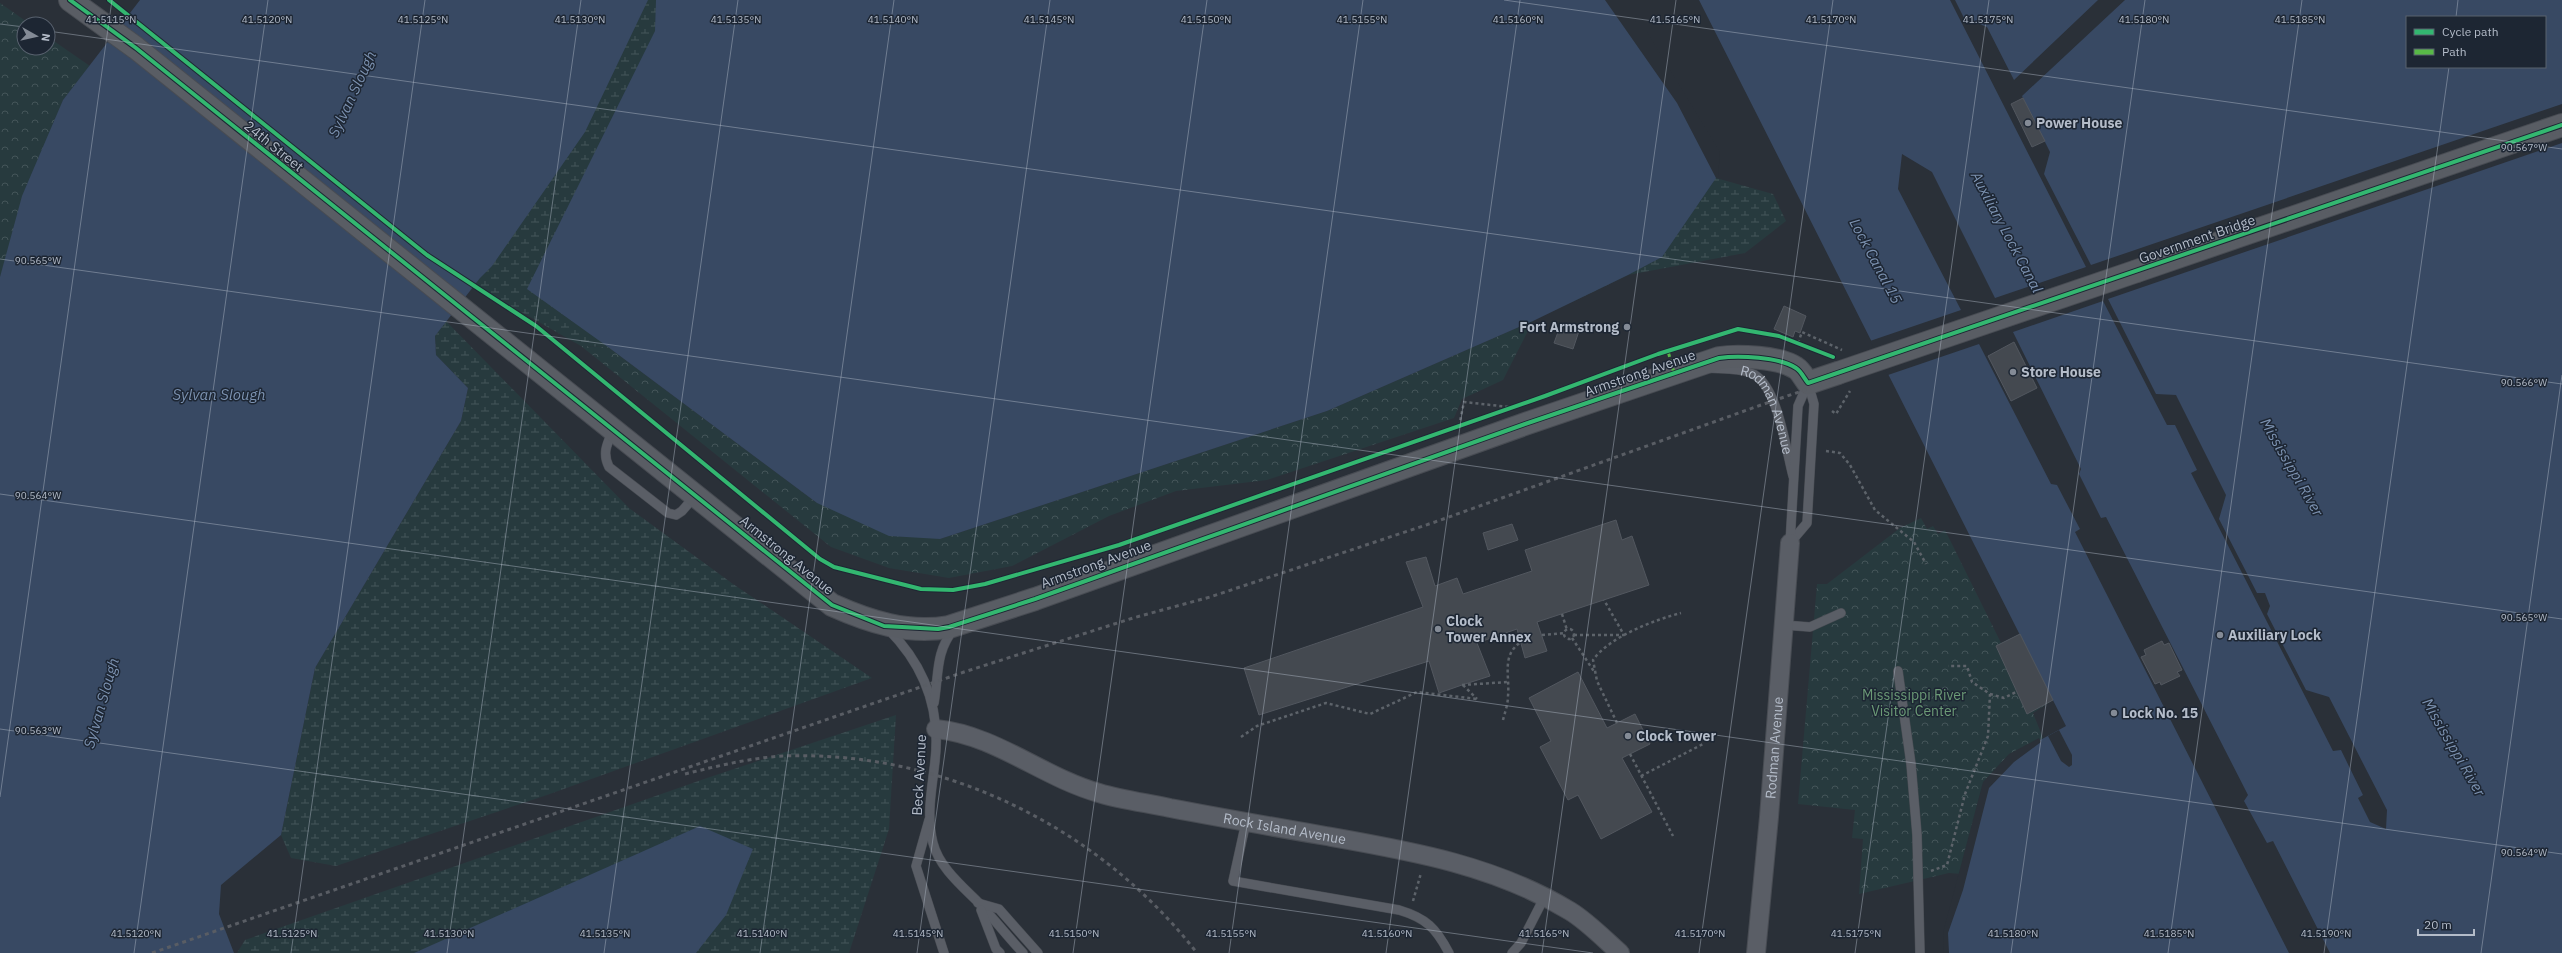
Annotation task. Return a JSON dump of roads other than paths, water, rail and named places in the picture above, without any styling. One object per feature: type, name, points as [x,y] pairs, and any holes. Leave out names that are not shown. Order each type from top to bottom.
[{"type":"street","name":"24th Street","points":[[70,0],[136,48],[462,311]]},
{"type":"street","name":"Government Bridge","points":[[1808,383],[2562,125]]},
{"type":"street","name":"Armstrong Avenue","points":[[462,311],[696,495],[832,605],[884,626],[938,629],[958,624],[1694,366],[1728,356],[1782,361],[1798,369],[1808,383]]},
{"type":"street","name":"Rodman Avenue","points":[[1756,953],[1790,543]]},
{"type":"street","name":"Rock Island Avenue","points":[[936,729],[955,731],[990,743],[1073,785],[1100,794],[1433,856],[1501,877],[1544,896],[1572,912],[1620,953]]},
{"type":"lane","name":"Rodman Avenue","points":[[1694,366],[1747,372],[1764,382],[1770,392],[1774,405],[1792,476]]},
{"type":"lane","name":"Rodman Avenue","points":[[1790,543],[1792,476],[1798,406],[1808,383]]},
{"type":"lane","name":"Rodman Avenue","points":[[1790,543],[1807,523],[1814,404],[1808,383]]},
{"type":"lane","points":[[613,430],[604,450],[605,459],[615,472],[668,513],[676,515],[682,511],[696,495]]},
{"type":"lane","points":[[1784,625],[1810,627],[1840,613]]},
{"type":"lane","name":"Beck Avenue","points":[[958,624],[944,641],[940,654],[934,705],[936,729],[930,815],[933,844],[961,886],[1023,953]]},
{"type":"lane","name":"Beck Avenue","points":[[884,626],[904,645],[916,664],[934,705]]},
{"type":"lane","points":[[1898,672],[1911,764],[1917,835],[1920,953]]},
{"type":"lane","points":[[930,815],[916,866],[944,953]]},
{"type":"lane","points":[[1246,822],[1233,881],[1420,916],[1439,933],[1449,953]]},
{"type":"lane","points":[[1512,953],[1521,943],[1544,896]]},
{"type":"lane","points":[[978,903],[996,949],[1000,953]]},
{"type":"lane","points":[[978,903],[999,909],[1038,953]]},
{"type":"water","name":"Sylvan Slough","points":[[140,0],[648,0],[585,132],[492,266],[480,278],[435,336],[436,355],[468,388],[461,421],[315,668],[281,835],[221,885],[219,914],[234,953],[0,953],[0,277],[22,196],[63,100]]},
{"type":"water","points":[[656,0],[1609,0],[1718,153],[1716,178],[1662,257],[1533,321],[1327,411],[940,539],[889,536],[817,503],[608,347],[527,289],[655,31]]},
{"type":"water","points":[[1699,0],[2562,0],[2562,953],[1946,953],[1944,934],[1985,783],[2011,756],[2066,726]]},
{"type":"water","points":[[700,826],[753,849],[726,915],[696,953],[414,953]]},
{"type":"railway","points":[[152,953],[964,672],[1133,618],[1210,597],[1435,522],[1761,405],[2562,131]]},
{"type":"railway","points":[[685,774],[734,763],[783,756],[843,758],[901,767],[958,782],[1013,805],[1065,834],[1113,868],[1158,908],[1197,953]]},
{"type":"place","name":"Power House","points":[[2028,123]]},
{"type":"place","name":"Fort Armstrong","points":[[1627,327]]},
{"type":"place","name":"Store House","points":[[2013,372]]},
{"type":"place","name":"Clock Tower Annex","points":[[1438,629]]},
{"type":"place","name":"Auxiliary Lock","points":[[2220,635]]},
{"type":"place","name":"Lock No. 15","points":[[2114,713]]},
{"type":"place","name":"Clock Tower","points":[[1628,736]]},
{"type":"water label","name":"Auxiliary Lock Canal","points":[[2007,232]]},
{"type":"water label","name":"Lock Canal 15","points":[[1876,261]]},
{"type":"water label","name":"Mississippi River","points":[[2292,467]]},
{"type":"water label","name":"Mississippi River","points":[[2454,747]]},
{"type":"park label","name":"Mississippi River Visitor Center","points":[[1914,704]]}]
